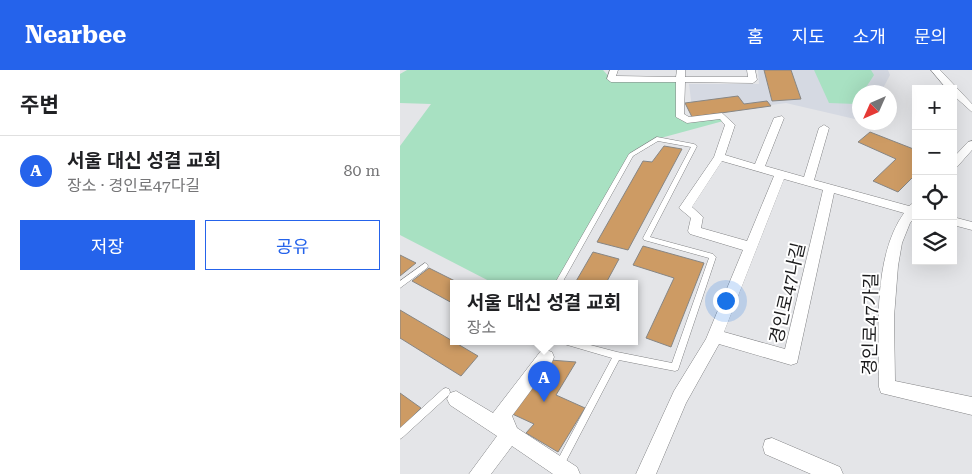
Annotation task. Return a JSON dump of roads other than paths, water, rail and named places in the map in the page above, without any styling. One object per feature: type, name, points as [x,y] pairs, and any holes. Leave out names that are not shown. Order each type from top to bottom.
[{"type":"street","points":[[614,70],[611,79],[681,75],[753,80],[751,70]]},
{"type":"street","points":[[935,70],[949,85]]},
{"type":"street","points":[[681,75],[679,115],[687,120],[722,116],[730,126],[719,157],[685,208],[696,217],[694,231],[750,247]]},
{"type":"street","points":[[957,93],[972,109]]},
{"type":"street","points":[[759,168],[779,118]]},
{"type":"street","points":[[808,182],[824,128]]},
{"type":"street","points":[[957,160],[972,144]]},
{"type":"street","points":[[719,157],[829,188],[912,209]]},
{"type":"street","points":[[646,474],[680,397],[715,336],[780,174]]},
{"type":"street","name":"경인로47나길","points":[[715,336],[791,358],[829,188]]},
{"type":"street","name":"경인로47가길","points":[[912,213],[894,249],[888,273],[887,387],[972,406]]},
{"type":"street","points":[[957,222],[972,226]]},
{"type":"street","points":[[510,434],[502,414],[546,357]]},
{"type":"street","points":[[451,395],[565,470]]},
{"type":"street","points":[[479,474],[510,434]]},
{"type":"street","points":[[772,447],[832,474]]},
{"type":"lane","points":[[561,280],[631,154],[658,139],[694,146],[646,238],[713,258],[675,367],[617,356],[578,345]]},
{"type":"lane","points":[[400,284],[425,266]]},
{"type":"lane","points":[[565,470],[617,356]]},
{"type":"lane","points":[[400,434],[451,395]]},
{"type":"place","name":"서울 대신 성결 교회","points":[[544,402]]}]
